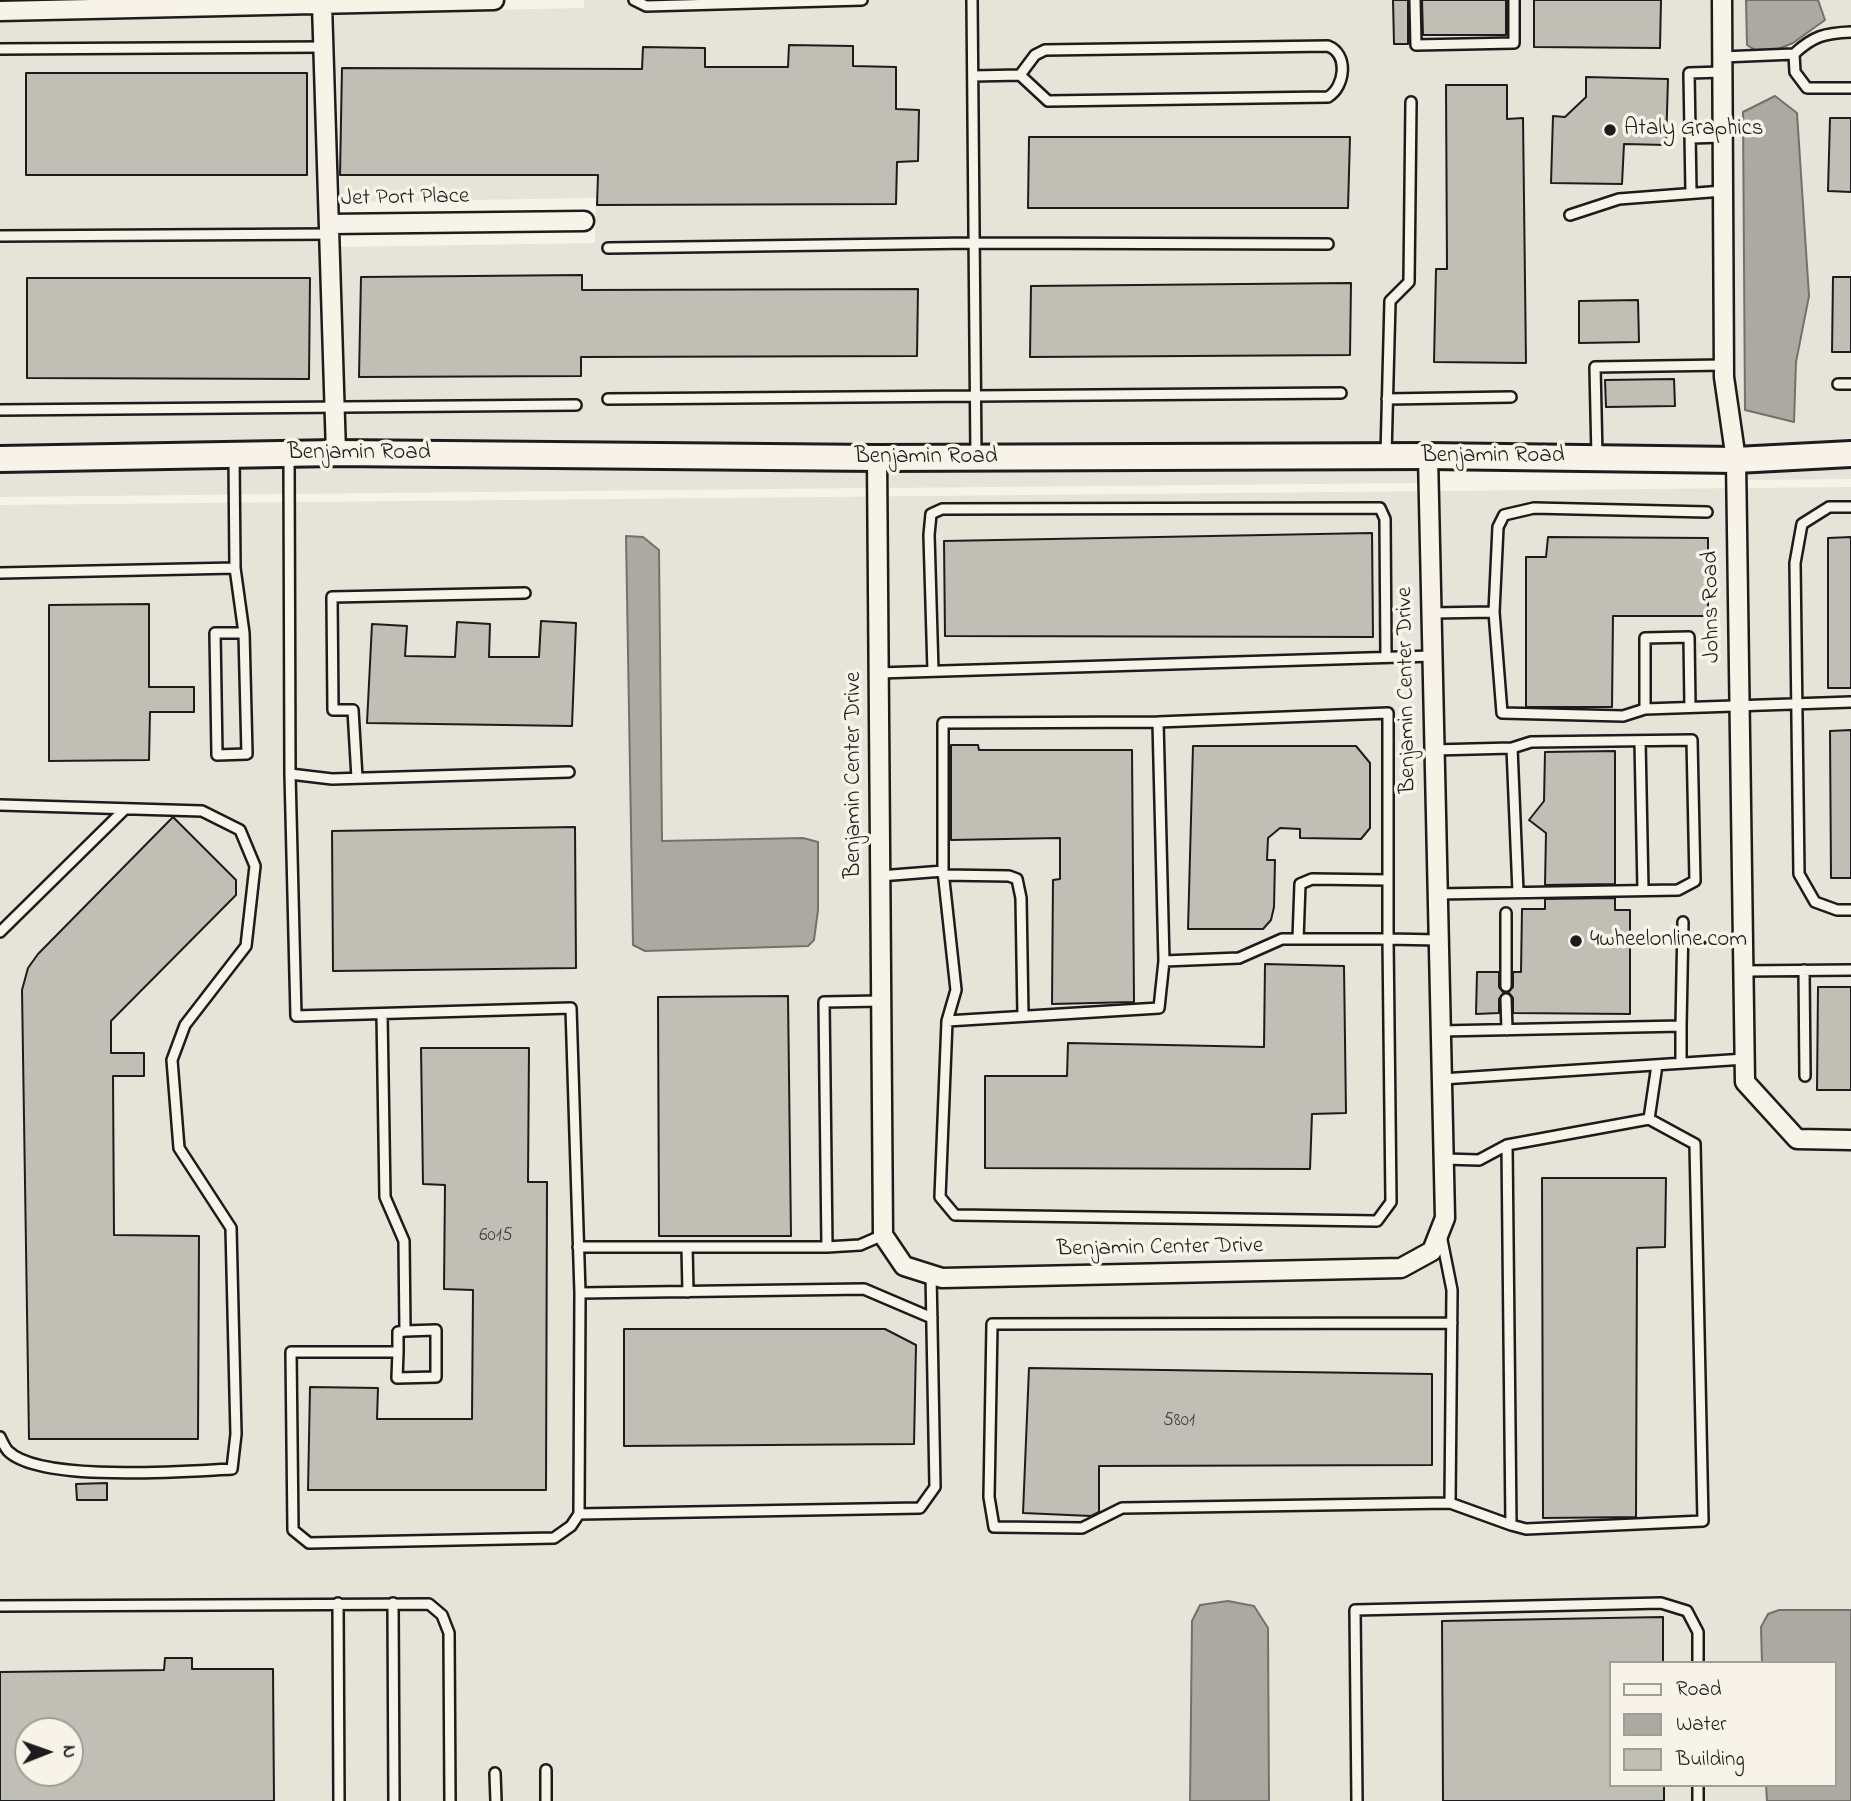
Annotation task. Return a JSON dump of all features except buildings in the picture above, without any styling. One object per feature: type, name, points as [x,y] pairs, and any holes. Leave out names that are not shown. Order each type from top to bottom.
[{"type":"street","points":[[0,11],[70,5],[494,0]]},
{"type":"street","name":"Johns Road","points":[[1722,0],[1724,365],[1736,460],[1745,1082],[1797,1139],[1851,1140]]},
{"type":"street","points":[[321,2],[330,229]]},
{"type":"street","name":"Jet Port Place","points":[[336,453],[330,229],[584,221]]},
{"type":"street","name":"Benjamin Road","points":[[0,459],[336,453],[877,458],[1428,456],[1736,460],[1851,454]]},
{"type":"street","name":"Benjamin Center Drive","points":[[877,458],[883,1235],[904,1266],[942,1278],[1401,1268],[1432,1251],[1445,1218],[1428,456]]},
{"type":"lane","points":[[634,0],[646,6],[862,0]]},
{"type":"lane","points":[[972,0],[976,458]]},
{"type":"lane","points":[[1415,0],[1416,45],[1514,43],[1514,0]]},
{"type":"lane","points":[[1691,192],[1689,73],[1722,64],[1794,54],[1808,41],[1823,33],[1851,32]]},
{"type":"lane","points":[[0,49],[324,47]]},
{"type":"lane","points":[[973,76],[1020,75],[1048,100],[1328,97],[1337,90],[1343,69],[1338,53],[1328,47],[1045,50],[1035,55],[1020,75]]},
{"type":"lane","points":[[1794,54],[1796,72],[1807,88],[1851,88]]},
{"type":"lane","points":[[1386,457],[1390,302],[1409,282],[1411,102]]},
{"type":"lane","points":[[1690,138],[1722,137]]},
{"type":"lane","points":[[1570,215],[1619,199],[1723,191]]},
{"type":"lane","points":[[0,236],[330,229]]},
{"type":"lane","points":[[608,248],[974,243],[1328,244]]},
{"type":"lane","points":[[1597,458],[1595,367],[1724,365]]},
{"type":"lane","points":[[1838,384],[1851,384]]},
{"type":"lane","points":[[608,399],[1341,393]]},
{"type":"lane","points":[[1387,400],[1511,397]]},
{"type":"lane","points":[[0,410],[576,405]]},
{"type":"lane","points":[[289,453],[290,774],[296,1016],[571,1009],[580,1293],[579,1514],[571,1526],[554,1538],[309,1543],[293,1530],[290,1352],[398,1352]]},
{"type":"lane","points":[[234,454],[235,568],[244,633],[247,754],[217,755],[215,634],[244,633]]},
{"type":"lane","points":[[1851,507],[1829,507],[1802,524],[1795,563],[1799,703],[1799,874],[1815,902],[1837,910],[1851,910]]},
{"type":"lane","points":[[933,671],[929,535],[931,514],[942,509],[1380,508],[1385,519],[1386,657]]},
{"type":"lane","points":[[1707,512],[1534,508],[1504,515],[1498,527],[1494,612],[1502,713],[1623,716],[1645,709],[1851,702]]},
{"type":"lane","points":[[0,573],[235,568]]},
{"type":"lane","points":[[357,778],[353,710],[333,710],[332,597],[525,593]]},
{"type":"lane","points":[[1431,612],[1494,612]]},
{"type":"lane","points":[[1645,709],[1644,638],[1689,636],[1690,707]]},
{"type":"lane","points":[[878,673],[1432,656]]},
{"type":"lane","points":[[1388,713],[1391,1202],[1377,1221],[954,1215],[940,1197],[947,1021],[956,990],[943,873],[943,723],[1158,722],[1388,713]]},
{"type":"lane","points":[[947,1021],[1159,1008],[1164,961],[1158,722]]},
{"type":"lane","points":[[1434,750],[1512,748],[1531,742],[1692,740],[1695,881],[1678,890],[1437,894]]},
{"type":"lane","points":[[1640,741],[1643,890]]},
{"type":"lane","points":[[1512,748],[1518,892]]},
{"type":"lane","points":[[290,774],[357,778],[569,772]]},
{"type":"lane","points":[[0,805],[202,811],[240,830],[256,866],[246,946],[185,1025],[172,1060],[179,1148],[231,1228],[236,1434],[232,1469],[125,1474],[51,1469],[9,1452],[0,1437]]},
{"type":"lane","points":[[0,932],[125,809]]},
{"type":"lane","points":[[880,876],[943,873],[1009,876],[1017,879],[1021,898],[1023,1016]]},
{"type":"lane","points":[[1298,939],[1300,884],[1312,879],[1388,880]]},
{"type":"lane","points":[[1506,913],[1506,986]]},
{"type":"lane","points":[[1681,1063],[1683,922]]},
{"type":"lane","points":[[1164,961],[1238,958],[1282,939],[1439,940]]},
{"type":"lane","points":[[1744,971],[1851,971]]},
{"type":"lane","points":[[1804,971],[1805,1076]]},
{"type":"lane","points":[[1506,999],[1507,1030]]},
{"type":"lane","points":[[827,1247],[824,1002],[881,1001]]},
{"type":"lane","points":[[382,1014],[385,1198],[404,1241],[405,1331]]},
{"type":"lane","points":[[1441,1031],[1681,1026]]},
{"type":"lane","points":[[1442,1079],[1745,1059]]},
{"type":"lane","points":[[1649,1119],[1657,1065]]},
{"type":"lane","points":[[1444,1159],[1479,1160],[1507,1145],[1649,1119],[1695,1144],[1703,1521],[1526,1529],[1450,1503],[1122,1508],[1082,1528],[994,1527],[989,1497],[992,1324],[1452,1323]]},
{"type":"lane","points":[[1507,1145],[1511,1525]]},
{"type":"lane","points":[[1440,1230],[1452,1290],[1450,1503]]},
{"type":"lane","points":[[578,1247],[827,1247],[860,1245],[883,1235]]},
{"type":"lane","points":[[687,1247],[688,1292]]},
{"type":"lane","points":[[579,1514],[920,1508],[934,1487],[931,1274]]},
{"type":"lane","points":[[580,1293],[864,1289],[932,1318]]},
{"type":"lane","points":[[436,1330],[436,1377],[397,1378],[398,1332],[405,1331],[436,1330]]},
{"type":"lane","points":[[338,1603],[339,1801]]},
{"type":"lane","points":[[393,1603],[394,1801]]},
{"type":"lane","points":[[1357,1801],[1355,1610],[1661,1603],[1686,1611],[1698,1632],[1698,1661]]},
{"type":"lane","points":[[0,1606],[429,1604],[442,1615],[449,1633],[450,1801]]},
{"type":"lane","points":[[545,1770],[546,1801]]},
{"type":"lane","points":[[495,1773],[496,1801]]},
{"type":"shaded area","points":[[584,0],[1711,0],[1713,377],[1724,450],[346,443],[339,247],[595,243],[596,198],[341,202],[334,13],[584,8]]},
{"type":"shaded area","points":[[1732,0],[1746,0],[1747,45],[1825,20],[1818,0],[1851,0],[1851,444],[1745,449],[1735,376]],"holes":[[[1743,112],[1809,296],[1796,362],[1793,422]]]},
{"type":"shaded area","points":[[312,13],[325,443],[0,449],[0,20]]},
{"type":"shaded area","points":[[336,462],[866,468],[866,488],[0,497],[0,469]]},
{"type":"shaded area","points":[[1851,463],[1851,479],[1747,480],[1747,469]]},
{"type":"shaded area","points":[[1417,466],[1418,483],[888,488],[888,468]]},
{"type":"shaded area","points":[[1851,487],[1851,1801],[0,1801],[0,505]]},
{"type":"water","points":[[1746,0],[1818,0],[1825,20],[1793,43],[1763,55],[1747,45]]},
{"type":"water","points":[[1775,96],[1797,113],[1809,296],[1796,362],[1794,422],[1745,410],[1743,112]]},
{"type":"water","points":[[626,536],[643,537],[659,550],[662,841],[803,838],[818,842],[818,910],[814,940],[808,946],[645,951],[633,945]]},
{"type":"water","points":[[1228,1601],[1254,1606],[1268,1628],[1269,1801],[1190,1801],[1192,1621],[1200,1605]]},
{"type":"water","points":[[1779,1610],[1851,1610],[1851,1801],[1767,1801],[1766,1787],[1837,1787],[1837,1661],[1762,1661],[1761,1627],[1768,1614]]},
{"type":"place","name":"Ataly Graphics","points":[[1610,130]]},
{"type":"place","name":"4wheelonline.com","points":[[1576,941]]}]
